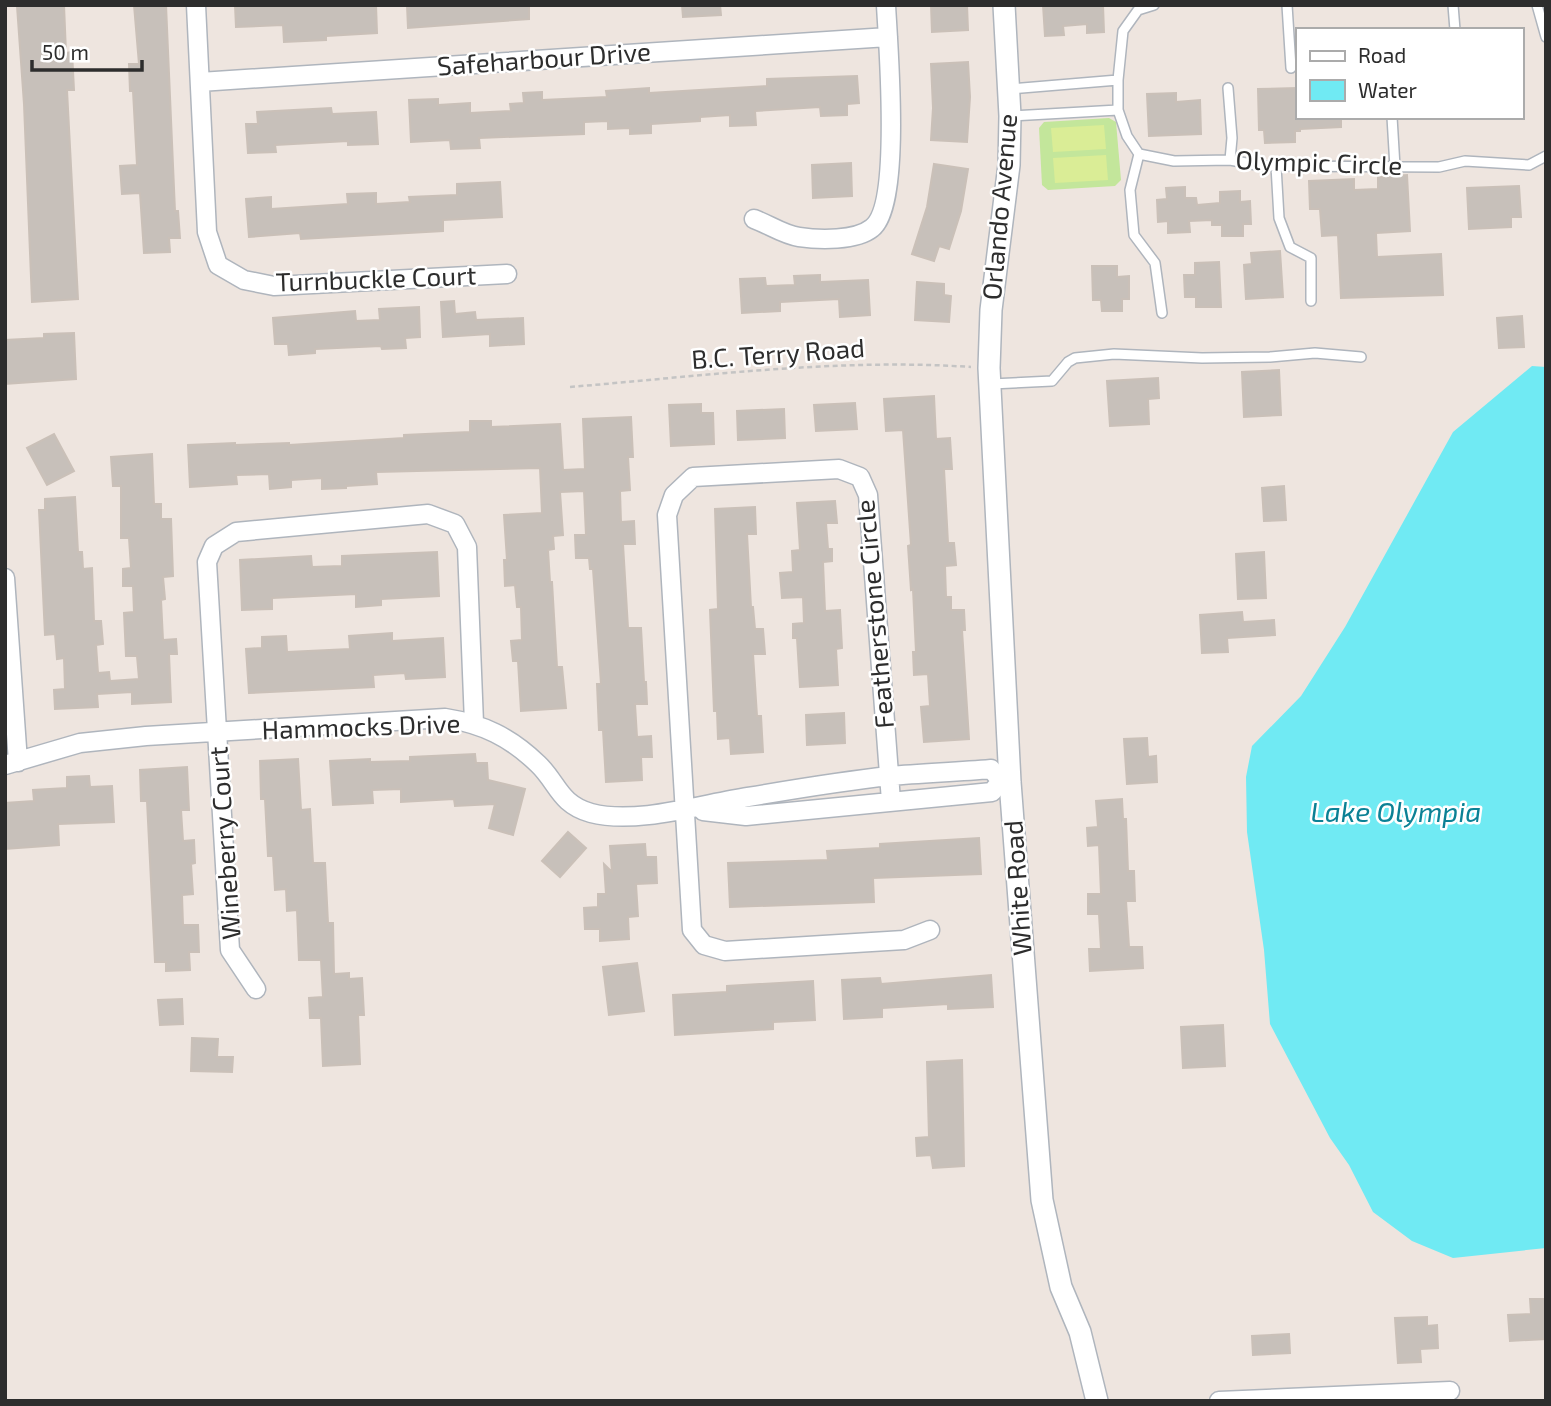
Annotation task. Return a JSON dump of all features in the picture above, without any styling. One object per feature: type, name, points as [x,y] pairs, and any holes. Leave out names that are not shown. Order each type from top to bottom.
[{"type":"street","name":"Turnbuckle Court","points":[[196,5],[207,232],[218,265],[244,280],[274,286],[507,274]]},
{"type":"street","points":[[754,219],[797,237],[852,238],[874,227],[884,206],[891,135],[886,5]]},
{"type":"street","name":"Orlando Avenue","points":[[989,376],[991,310],[1009,165],[1010,116],[1004,5]]},
{"type":"street","name":"Safeharbour Drive","points":[[200,82],[888,37]]},
{"type":"street","name":"White Road","points":[[989,376],[1005,781],[1042,1200],[1061,1287],[1080,1332],[1097,1401]]},
{"type":"street","name":"Featherstone Circle","points":[[891,801],[868,495],[860,477],[839,469],[693,477],[674,495],[667,515],[692,930],[704,945],[725,951],[904,940],[930,930]]},
{"type":"street","name":"Wineberry Court","points":[[256,989],[230,950],[207,562],[214,546],[236,532],[428,514],[454,524],[467,547],[474,723]]},
{"type":"street","points":[[5,579],[12,763]]},
{"type":"street","name":"Hammocks Drive","points":[[12,763],[80,743],[146,736],[445,718],[474,723],[501,735],[539,765],[564,799],[591,813],[626,817],[889,776],[991,769],[1005,781],[992,792],[746,816],[685,809]]},
{"type":"street","points":[[1219,1401],[1450,1391]]},
{"type":"lane","points":[[1154,5],[1138,10],[1123,31],[1118,110],[1127,135],[1139,153],[1129,190],[1134,236],[1155,262],[1162,313]]},
{"type":"lane","points":[[1287,5],[1291,68]]},
{"type":"lane","points":[[1453,5],[1455,28]]},
{"type":"lane","points":[[1537,5],[1546,37]]},
{"type":"lane","points":[[1009,89],[1118,80]]},
{"type":"lane","points":[[1228,88],[1232,138],[1230,160]]},
{"type":"lane","points":[[1010,116],[1118,110]]},
{"type":"lane","points":[[1392,119],[1395,167]]},
{"type":"lane","name":"Olympic Circle","points":[[1139,153],[1174,161],[1230,160],[1276,166],[1395,167],[1439,167],[1465,161],[1529,165],[1546,156]]},
{"type":"lane","points":[[1276,166],[1279,218],[1290,247],[1311,258],[1311,301]]},
{"type":"lane","points":[[989,376],[1052,381],[1068,362],[1075,358],[1114,354],[1202,358],[1315,353],[1361,357]]},
{"type":"path","name":"B.C. Terry Road","points":[[570,387],[782,370],[921,363],[989,376]]},
{"type":"green space","points":[[1109,118],[1116,122],[1121,180],[1115,186],[1048,190],[1042,185],[1039,128],[1044,122]]},
{"type":"green space","points":[[1104,125],[1106,149],[1053,152],[1051,128]]},
{"type":"green space","points":[[1106,155],[1108,180],[1055,183],[1053,158]]},
{"type":"water","name":"Lake Olympia","points":[[1532,366],[1546,367],[1546,1248],[1453,1258],[1412,1241],[1373,1212],[1349,1165],[1330,1138],[1270,1024],[1264,950],[1247,832],[1246,777],[1252,746],[1301,696],[1345,627],[1453,432]]},
{"type":"building","points":[[64,5],[66,53],[72,52],[74,90],[67,90],[78,299],[32,302],[17,6]]},
{"type":"building","points":[[134,5],[166,5],[175,211],[178,211],[180,238],[169,238],[170,252],[144,253],[140,193],[122,194],[120,166],[137,165],[129,64],[139,64]]},
{"type":"building","points":[[235,5],[376,5],[377,33],[284,42],[283,25],[236,27]]},
{"type":"building","points":[[407,5],[529,5],[529,19],[408,28]]},
{"type":"building","points":[[682,5],[720,5],[721,15],[683,17]]},
{"type":"building","points":[[931,5],[967,5],[968,30],[932,32]]},
{"type":"building","points":[[1043,5],[1103,5],[1104,32],[1087,33],[1087,24],[1063,26],[1064,35],[1045,36]]},
{"type":"building","points":[[968,62],[970,97],[967,142],[931,140],[931,64]]},
{"type":"building","points":[[857,76],[859,103],[847,104],[847,115],[821,116],[820,107],[755,111],[756,125],[730,126],[730,115],[700,117],[700,121],[651,124],[651,133],[630,134],[630,128],[608,129],[608,121],[584,122],[584,134],[479,138],[480,148],[451,149],[450,140],[411,142],[409,100],[438,99],[438,105],[470,103],[470,113],[511,111],[510,104],[524,103],[523,93],[542,92],[542,100],[607,97],[606,91],[649,88],[649,93],[767,86],[767,79]]},
{"type":"building","points":[[1296,88],[1296,119],[1341,119],[1341,127],[1300,129],[1295,131],[1295,142],[1265,143],[1264,130],[1259,130],[1258,89]]},
{"type":"building","points":[[1176,93],[1176,102],[1200,100],[1201,134],[1149,136],[1147,94]]},
{"type":"building","points":[[331,108],[332,114],[376,112],[378,144],[348,145],[348,141],[275,145],[276,152],[248,153],[246,124],[258,124],[257,112]]},
{"type":"building","points":[[851,163],[852,196],[813,198],[812,165]]},
{"type":"building","points":[[934,164],[968,169],[961,211],[949,249],[939,246],[934,261],[912,254],[927,207]]},
{"type":"building","points":[[1407,175],[1410,231],[1376,233],[1377,257],[1441,254],[1443,295],[1341,298],[1338,235],[1322,236],[1320,209],[1310,209],[1309,181],[1354,179],[1354,190],[1378,189],[1378,177]]},
{"type":"building","points":[[500,182],[502,217],[443,220],[443,231],[301,239],[300,233],[249,237],[246,199],[271,197],[271,209],[348,204],[347,194],[376,193],[376,204],[410,202],[409,197],[457,195],[457,184]]},
{"type":"building","points":[[1519,186],[1521,217],[1511,217],[1511,227],[1469,229],[1467,188]]},
{"type":"building","points":[[1185,187],[1185,198],[1196,198],[1197,205],[1220,203],[1220,192],[1240,191],[1240,202],[1250,201],[1251,224],[1243,224],[1243,236],[1222,236],[1222,225],[1212,225],[1212,220],[1189,221],[1190,232],[1168,233],[1168,221],[1158,222],[1157,200],[1167,199],[1166,188]]},
{"type":"building","points":[[1280,251],[1283,297],[1246,299],[1244,265],[1252,264],[1251,253]]},
{"type":"building","points":[[1219,262],[1221,307],[1196,307],[1196,297],[1185,297],[1184,275],[1195,275],[1195,263]]},
{"type":"building","points":[[1092,266],[1117,266],[1117,277],[1129,276],[1129,299],[1122,299],[1122,311],[1102,311],[1101,300],[1093,300]]},
{"type":"building","points":[[820,275],[820,282],[868,280],[870,315],[840,317],[839,299],[780,302],[780,311],[742,313],[740,279],[765,278],[766,286],[795,285],[794,276]]},
{"type":"building","points":[[917,282],[944,284],[944,295],[951,296],[949,322],[915,320]]},
{"type":"building","points":[[454,301],[455,314],[475,312],[476,320],[523,318],[524,344],[490,346],[490,334],[443,337],[441,302]]},
{"type":"building","points":[[419,307],[420,337],[405,338],[406,348],[382,349],[381,346],[315,349],[315,353],[289,355],[288,344],[275,344],[273,318],[355,311],[356,321],[380,320],[379,309]]},
{"type":"building","points":[[1522,316],[1524,347],[1499,348],[1497,318]]},
{"type":"building","points":[[74,333],[76,379],[5,384],[5,340]]},
{"type":"building","points":[[1279,370],[1281,415],[1244,417],[1242,372]]},
{"type":"building","points":[[1158,378],[1159,398],[1148,399],[1149,424],[1110,426],[1107,381]]},
{"type":"building","points":[[934,396],[936,439],[950,438],[952,469],[944,469],[948,543],[954,543],[956,565],[945,566],[946,597],[951,597],[951,610],[964,610],[965,630],[962,630],[969,739],[924,742],[921,707],[930,706],[928,674],[914,675],[913,652],[916,652],[903,430],[886,431],[884,399]]},
{"type":"building","points":[[855,403],[857,429],[816,431],[814,405]]},
{"type":"building","points":[[701,404],[701,413],[713,413],[714,444],[671,446],[669,405]]},
{"type":"building","points":[[784,409],[785,438],[738,440],[737,411]]},
{"type":"building","points":[[631,417],[633,457],[628,457],[630,490],[620,491],[621,522],[634,521],[635,544],[623,544],[628,628],[641,628],[646,682],[647,704],[635,704],[637,737],[651,736],[652,757],[641,757],[642,780],[606,782],[603,730],[599,730],[597,684],[601,684],[593,569],[590,569],[589,558],[576,558],[575,535],[586,535],[584,491],[560,492],[563,535],[553,536],[554,549],[548,550],[557,667],[562,667],[566,708],[521,711],[518,661],[513,661],[511,641],[522,640],[521,607],[517,607],[515,585],[505,586],[504,560],[507,560],[504,515],[542,513],[540,468],[376,472],[377,484],[322,489],[322,478],[291,480],[291,487],[270,489],[269,474],[236,475],[237,484],[190,487],[188,445],[289,445],[404,438],[404,435],[470,432],[470,421],[491,421],[491,427],[560,424],[563,470],[585,469],[583,419]]},
{"type":"building","points":[[54,434],[74,471],[47,485],[27,448]]},
{"type":"building","points":[[152,454],[154,504],[161,504],[161,519],[171,519],[173,576],[163,577],[165,599],[161,600],[163,640],[176,639],[177,654],[169,654],[171,702],[132,704],[132,692],[97,694],[98,707],[55,709],[54,690],[65,689],[64,658],[57,659],[55,634],[45,635],[39,510],[45,510],[45,499],[75,497],[78,552],[82,552],[83,569],[92,568],[94,621],[101,621],[103,644],[96,645],[98,673],[109,672],[110,681],[139,679],[137,656],[126,656],[124,613],[134,612],[133,586],[123,586],[123,569],[131,568],[129,538],[121,538],[121,486],[113,486],[111,457]]},
{"type":"building","points":[[1284,486],[1286,520],[1264,521],[1262,488]]},
{"type":"building","points":[[835,501],[837,523],[826,523],[832,561],[823,562],[825,611],[840,610],[842,648],[836,649],[838,685],[800,687],[797,638],[793,638],[793,624],[804,623],[803,597],[782,598],[780,573],[793,572],[792,551],[800,550],[797,503]]},
{"type":"building","points":[[755,507],[756,534],[747,534],[751,607],[755,629],[763,629],[765,654],[753,654],[757,716],[761,716],[763,752],[731,754],[730,738],[718,739],[717,711],[714,711],[710,610],[718,609],[715,509]]},
{"type":"building","points":[[437,552],[439,596],[381,599],[381,605],[356,607],[356,594],[272,598],[272,609],[242,610],[240,560],[311,556],[312,567],[342,566],[342,556]]},
{"type":"building","points":[[1264,552],[1266,598],[1238,599],[1236,554]]},
{"type":"building","points":[[1242,612],[1243,622],[1274,620],[1275,635],[1227,638],[1228,652],[1202,653],[1200,615]]},
{"type":"building","points":[[392,633],[392,641],[443,638],[445,677],[406,679],[405,673],[373,675],[374,687],[249,693],[246,649],[262,648],[262,637],[286,636],[287,652],[350,649],[349,636]]},
{"type":"building","points":[[844,713],[845,743],[807,745],[806,715]]},
{"type":"building","points":[[1147,738],[1148,757],[1156,756],[1157,782],[1127,784],[1124,739]]},
{"type":"building","points":[[475,754],[476,763],[487,763],[488,780],[525,789],[513,835],[489,828],[495,804],[455,806],[454,799],[401,802],[401,789],[372,790],[373,803],[333,805],[330,761],[410,761],[410,757]]},
{"type":"building","points":[[298,759],[301,810],[310,809],[313,863],[325,863],[328,923],[333,923],[334,974],[349,973],[349,979],[362,978],[364,1015],[358,1015],[360,1064],[323,1066],[321,1018],[310,1018],[309,998],[323,997],[321,960],[299,960],[297,910],[287,911],[286,889],[275,890],[273,856],[268,856],[265,799],[261,799],[260,761]]},
{"type":"building","points":[[187,767],[189,810],[181,810],[183,841],[194,840],[195,863],[191,864],[193,894],[182,895],[183,925],[198,925],[199,952],[189,952],[190,970],[166,971],[166,962],[155,962],[147,801],[141,801],[140,770]]},
{"type":"building","points":[[89,776],[90,787],[112,786],[114,822],[58,824],[59,845],[5,849],[5,803],[34,801],[33,790],[67,788],[67,777]]},
{"type":"building","points":[[1122,799],[1123,819],[1126,819],[1128,871],[1134,871],[1135,901],[1126,901],[1129,947],[1142,947],[1143,968],[1090,971],[1089,949],[1101,949],[1099,914],[1088,914],[1088,894],[1101,894],[1099,845],[1088,846],[1087,828],[1098,827],[1096,801]]},
{"type":"building","points":[[568,832],[586,848],[560,877],[542,861]]},
{"type":"building","points":[[979,838],[981,874],[873,878],[874,902],[730,907],[728,863],[828,860],[827,851],[880,848],[880,844]]},
{"type":"building","points":[[645,844],[646,857],[656,857],[657,883],[636,884],[638,916],[628,917],[629,939],[600,941],[600,929],[585,929],[584,908],[598,907],[598,894],[606,894],[604,864],[612,872],[610,846]]},
{"type":"building","points":[[637,963],[644,1011],[609,1015],[603,967]]},
{"type":"building","points":[[991,975],[993,1007],[948,1009],[948,1004],[882,1008],[882,1017],[844,1019],[842,980],[880,978],[881,984]]},
{"type":"building","points":[[813,981],[815,1020],[773,1022],[773,1029],[675,1035],[673,995],[727,992],[727,986]]},
{"type":"building","points":[[182,999],[183,1024],[160,1025],[158,1000]]},
{"type":"building","points":[[1223,1025],[1225,1066],[1183,1068],[1181,1027]]},
{"type":"building","points":[[192,1038],[218,1039],[217,1057],[233,1057],[232,1072],[191,1071]]},
{"type":"building","points":[[962,1060],[964,1166],[933,1168],[931,1155],[917,1156],[916,1138],[929,1137],[927,1062]]},
{"type":"building","points":[[1530,1299],[1546,1299],[1546,1339],[1510,1341],[1508,1315],[1531,1314]]},
{"type":"building","points":[[1427,1317],[1427,1326],[1437,1325],[1438,1348],[1420,1349],[1421,1362],[1398,1363],[1395,1318]]},
{"type":"building","points":[[1289,1334],[1290,1353],[1253,1355],[1252,1336]]}]
